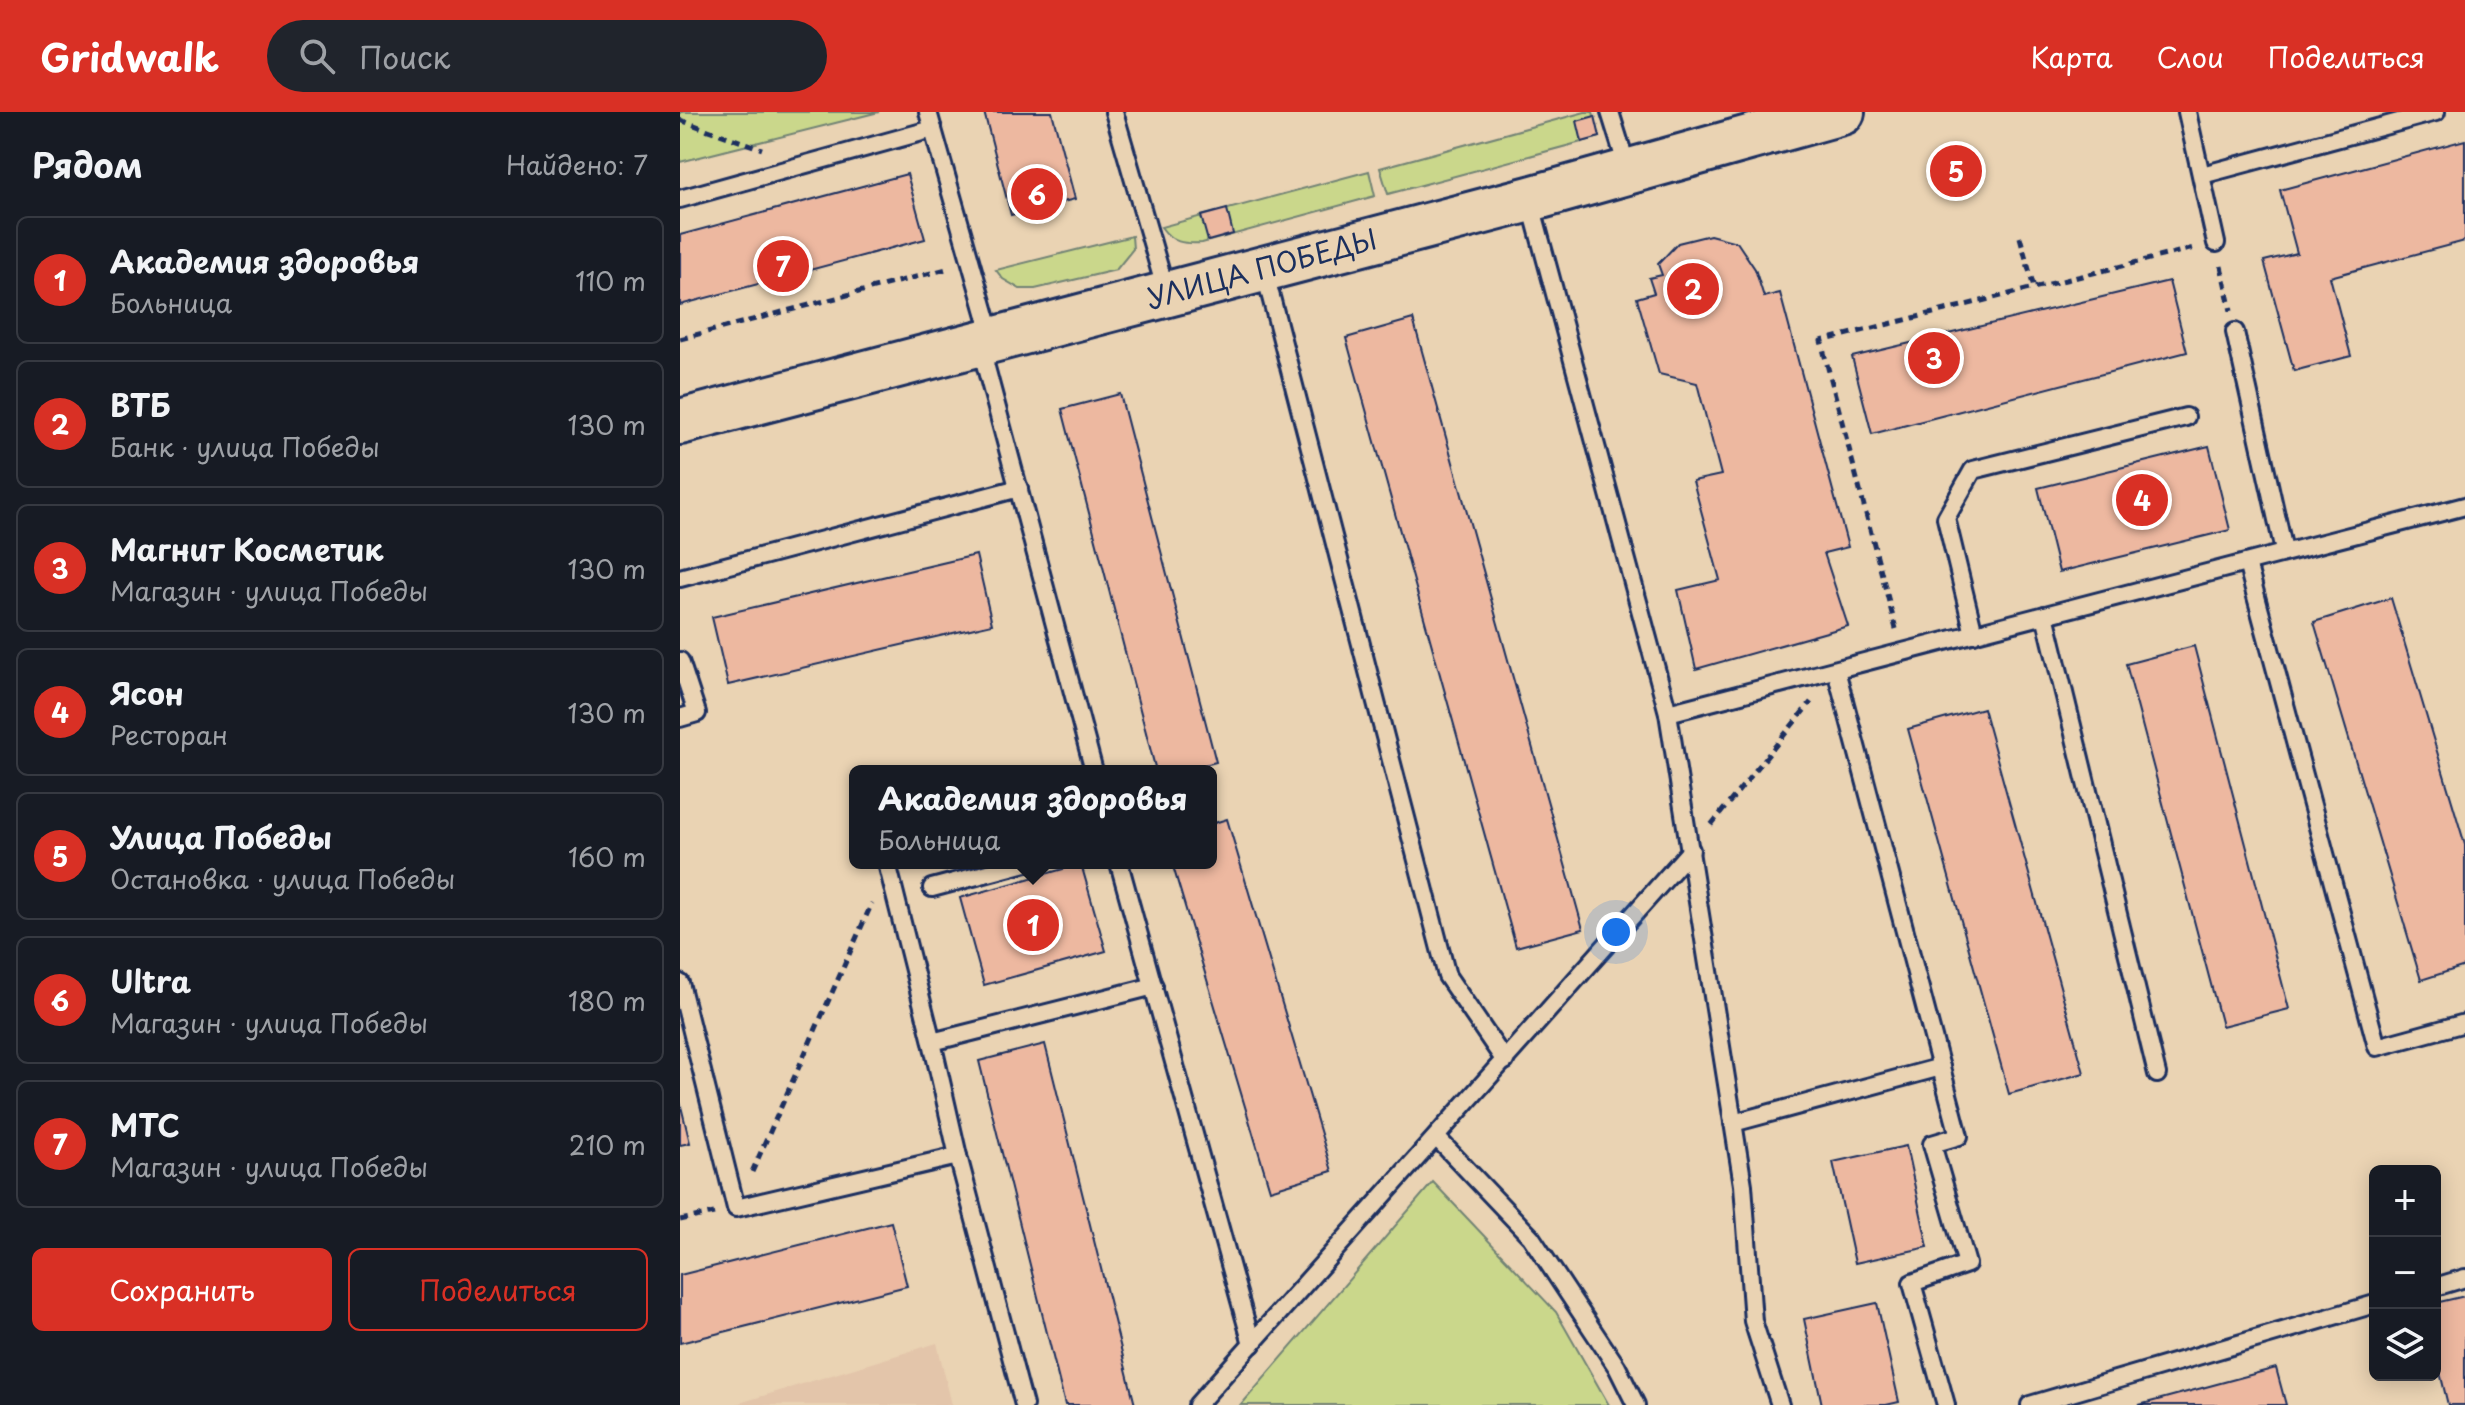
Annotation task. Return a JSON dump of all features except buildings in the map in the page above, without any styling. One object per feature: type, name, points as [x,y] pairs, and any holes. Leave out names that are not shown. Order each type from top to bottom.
[{"type":"main road","name":"УЛИЦА ПОБЕДЫ","points":[[680,422],[1530,199],[1842,112]]},
{"type":"lane","points":[[928,112],[971,263],[1019,488],[1092,765]]},
{"type":"lane","points":[[1114,112],[1167,294]]},
{"type":"lane","points":[[1610,112],[1628,171]]},
{"type":"lane","points":[[2187,112],[2216,243]]},
{"type":"lane","points":[[2202,175],[2436,112]]},
{"type":"lane","points":[[680,199],[933,129]]},
{"type":"lane","points":[[1530,199],[1668,713],[1743,1185],[1753,1321],[1780,1405]]},
{"type":"lane","points":[[1264,269],[1447,976],[1505,1061]]},
{"type":"lane","points":[[2235,332],[2284,551]]},
{"type":"lane","points":[[1974,634],[1946,518],[1973,470],[2186,417]]},
{"type":"lane","points":[[680,578],[1019,488]]},
{"type":"lane","points":[[1668,713],[2465,506]]},
{"type":"lane","points":[[2247,563],[2377,1047],[2465,1023]]},
{"type":"lane","points":[[2045,615],[2157,1074]]},
{"type":"lane","points":[[680,661],[697,713],[680,718]]},
{"type":"lane","points":[[1836,670],[1959,1136],[1932,1144],[1967,1264],[1912,1283],[1946,1405]]},
{"type":"lane","points":[[1197,1405],[1691,850]]},
{"type":"lane","points":[[889,869],[958,1156],[1024,1405]]},
{"type":"lane","points":[[932,888],[1003,869]]},
{"type":"lane","points":[[1121,869],[1252,1344]]},
{"type":"lane","points":[[680,983],[736,1208],[958,1156]]},
{"type":"lane","points":[[932,1042],[1154,986]]},
{"type":"lane","points":[[1733,1123],[1941,1067]]},
{"type":"lane","points":[[1437,1138],[1531,1237],[1617,1367],[1636,1405]]},
{"type":"lane","points":[[2441,1285],[2465,1278]]},
{"type":"lane","points":[[2030,1405],[2369,1306]]},
{"type":"path","points":[[680,120],[805,164]]},
{"type":"path","points":[[2020,237],[2034,288]]},
{"type":"path","points":[[1902,652],[1821,341],[2216,243]]},
{"type":"path","points":[[680,339],[971,263]]},
{"type":"path","points":[[2222,272],[2228,298]]},
{"type":"path","points":[[1691,850],[1836,670]]},
{"type":"path","points":[[680,1220],[736,1208],[887,869]]},
{"type":"shaded area","points":[[937,1343],[952,1405],[733,1405]]},
{"type":"green space","points":[[680,112],[879,112],[680,162]]},
{"type":"green space","points":[[1593,112],[1600,137],[1388,194],[1380,168]]},
{"type":"green space","points":[[1369,171],[1375,196],[1202,243],[1178,241],[1161,227]]},
{"type":"green space","points":[[1132,236],[1133,249],[1116,270],[1035,289],[1020,289],[1003,279],[996,270]]},
{"type":"green space","points":[[1433,1182],[1556,1312],[1609,1405],[1241,1405]]},
{"type":"place","name":"Улица Победы","points":[[1956,171]]},
{"type":"place","name":"Ultra","points":[[1037,194]]},
{"type":"place","name":"МТС","points":[[783,266]]},
{"type":"place","name":"ВТБ","points":[[1693,289]]},
{"type":"place","name":"Магнит Косметик","points":[[1934,358]]},
{"type":"place","name":"Ясон","points":[[2142,500]]},
{"type":"place","name":"Академия здоровья","points":[[1033,925]]}]
